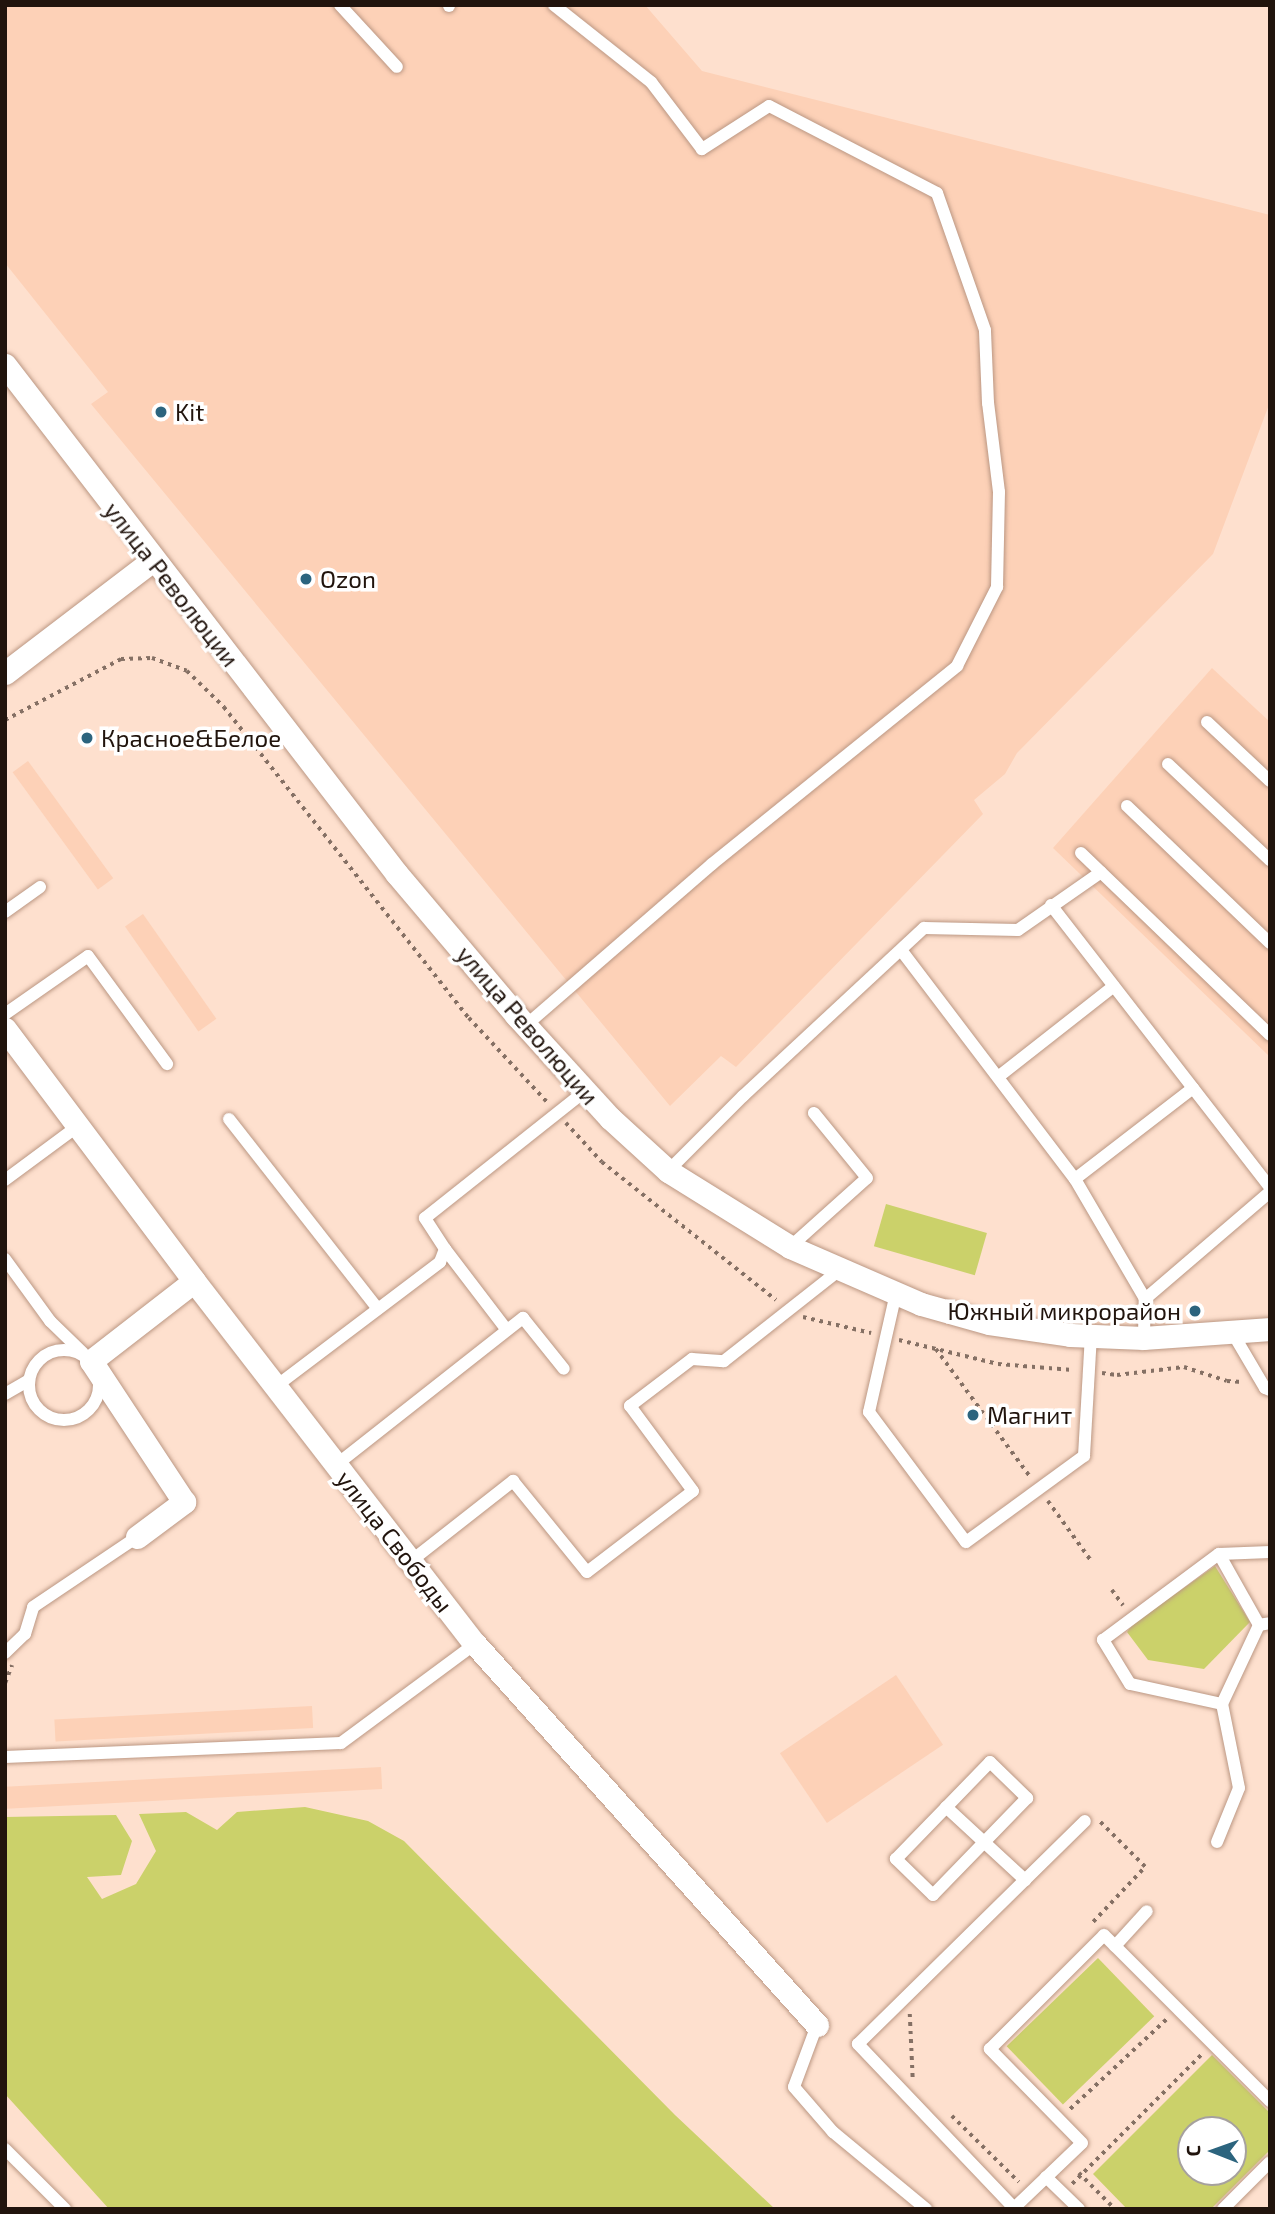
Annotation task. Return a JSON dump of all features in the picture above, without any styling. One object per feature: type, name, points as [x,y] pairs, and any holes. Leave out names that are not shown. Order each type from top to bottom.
[{"type":"street","name":"улица Революции","points":[[5,365],[153,561],[397,874],[525,1026],[585,1091],[668,1171],[790,1247],[921,1304],[989,1323],[1091,1336],[1144,1338],[1270,1329]]},
{"type":"street","points":[[5,673],[153,561]]},
{"type":"street","name":"улица Свободы","points":[[5,1029],[194,1282],[475,1644],[817,2025]]},
{"type":"street","points":[[137,1537],[184,1502],[91,1361],[194,1282]]},
{"type":"lane","points":[[340,5],[397,67]]},
{"type":"lane","points":[[525,1026],[712,864],[957,666],[997,587],[999,492],[988,403],[985,330],[937,193],[769,106],[702,149],[651,82],[554,5]]},
{"type":"lane","points":[[1208,722],[1270,781]]},
{"type":"lane","points":[[1168,764],[1270,860]]},
{"type":"lane","points":[[1127,806],[1270,943]]},
{"type":"lane","points":[[1081,853],[1270,1035]]},
{"type":"lane","points":[[668,1171],[743,1096],[923,928],[1018,930],[1101,872]]},
{"type":"lane","points":[[5,912],[40,887]]},
{"type":"lane","points":[[1051,905],[1270,1187]]},
{"type":"lane","points":[[901,950],[1075,1179],[1145,1299],[1144,1338]]},
{"type":"lane","points":[[5,1014],[88,956],[167,1064]]},
{"type":"lane","points":[[998,1077],[1114,986]]},
{"type":"lane","points":[[1075,1179],[1193,1088]]},
{"type":"lane","points":[[507,1331],[425,1218],[585,1091]]},
{"type":"lane","points":[[790,1247],[867,1178],[814,1113]]},
{"type":"lane","points":[[229,1119],[378,1309]]},
{"type":"lane","points":[[5,1180],[78,1126]]},
{"type":"lane","points":[[1145,1299],[1270,1192]]},
{"type":"lane","points":[[275,1387],[440,1262],[445,1249]]},
{"type":"lane","points":[[5,1259],[50,1321],[91,1361],[97,1371],[98,1395],[85,1414],[62,1420],[40,1412],[33,1402],[29,1380],[32,1369],[48,1353],[71,1350],[91,1361]]},
{"type":"lane","points":[[411,1561],[513,1481],[587,1572],[693,1491],[630,1406],[692,1359],[724,1361],[841,1269]]},
{"type":"lane","points":[[896,1293],[869,1412],[967,1542],[1084,1456],[1091,1336]]},
{"type":"lane","points":[[336,1465],[523,1318],[564,1369]]},
{"type":"lane","points":[[1232,1332],[1265,1388],[1270,1390]]},
{"type":"lane","points":[[5,1394],[29,1380]]},
{"type":"lane","points":[[5,1653],[25,1634],[33,1607],[137,1537]]},
{"type":"lane","points":[[1222,1704],[1130,1684],[1103,1640],[1219,1554],[1270,1552]]},
{"type":"lane","points":[[1217,1842],[1238,1788],[1222,1704],[1264,1624],[1219,1554]]},
{"type":"lane","points":[[5,1757],[341,1743],[475,1644]]},
{"type":"lane","points":[[990,1762],[1027,1798],[933,1895],[896,1859],[946,1807],[990,1762]]},
{"type":"lane","points":[[946,1807],[1025,1880]]},
{"type":"lane","points":[[1085,1821],[858,2044],[1014,2208],[1082,2143],[990,2049],[1104,1935],[1270,2101]]},
{"type":"lane","points":[[1115,1946],[1147,1911]]},
{"type":"lane","points":[[817,2025],[794,2087],[833,2132],[926,2209]]},
{"type":"lane","points":[[5,2149],[65,2209]]},
{"type":"lane","points":[[1223,2209],[1270,2162]]},
{"type":"lane","points":[[1042,2181],[1062,2193],[1079,2209]]},
{"type":"path","points":[[936,1349],[1090,1559]]},
{"type":"path","points":[[910,2006],[912,2078],[922,2087]]},
{"type":"path","points":[[1059,2119],[1168,2018],[1159,2009]]},
{"type":"path","points":[[1062,2193],[1212,2044]]},
{"type":"path","points":[[949,2114],[1023,2186],[1033,2176],[1042,2181]]},
{"type":"path","points":[[1065,2159],[1115,2209]]},
{"type":"shaded area","points":[[5,5],[645,5],[702,71],[1270,215],[1270,402],[1213,554],[1017,753],[1005,774],[974,800],[983,814],[736,1067],[721,1056],[670,1106],[91,404],[108,392],[5,263]]},
{"type":"shaded area","points":[[1212,668],[1270,722],[1270,1057],[1053,848]]},
{"type":"shaded area","points":[[28,761],[113,878],[98,889],[13,772]]},
{"type":"shaded area","points":[[143,914],[216,1019],[198,1031],[125,927]]},
{"type":"shaded area","points":[[896,1675],[943,1745],[827,1823],[780,1753]]},
{"type":"shaded area","points":[[312,1706],[313,1728],[56,1741],[54,1720]]},
{"type":"shaded area","points":[[381,1767],[382,1789],[7,1809],[6,1787]]},
{"type":"green space","points":[[886,1204],[987,1233],[975,1275],[874,1246]]},
{"type":"green space","points":[[1215,1566],[1250,1622],[1204,1669],[1148,1660],[1127,1632],[1134,1623]]},
{"type":"green space","points":[[305,1807],[368,1821],[404,1841],[675,2115],[775,2209],[109,2209],[5,2094],[5,1817],[116,1815],[132,1841],[121,1875],[87,1877],[102,1899],[136,1884],[156,1851],[139,1814],[186,1812],[217,1830],[237,1812]]},
{"type":"green space","points":[[1098,1958],[1154,2016],[1063,2104],[1007,2046]]},
{"type":"green space","points":[[1212,2055],[1270,2113],[1270,2150],[1247,2173],[1247,2116],[1177,2116],[1177,2186],[1234,2186],[1211,2209],[1127,2209],[1093,2174]]},
{"type":"place","name":"Kit","points":[[161,412]]},
{"type":"place","name":"Ozon","points":[[306,579]]},
{"type":"place","name":"Красное&Белое","points":[[87,738]]},
{"type":"place","name":"Южный микрорайон","points":[[1195,1311]]},
{"type":"place","name":"Магнит","points":[[973,1415]]}]
